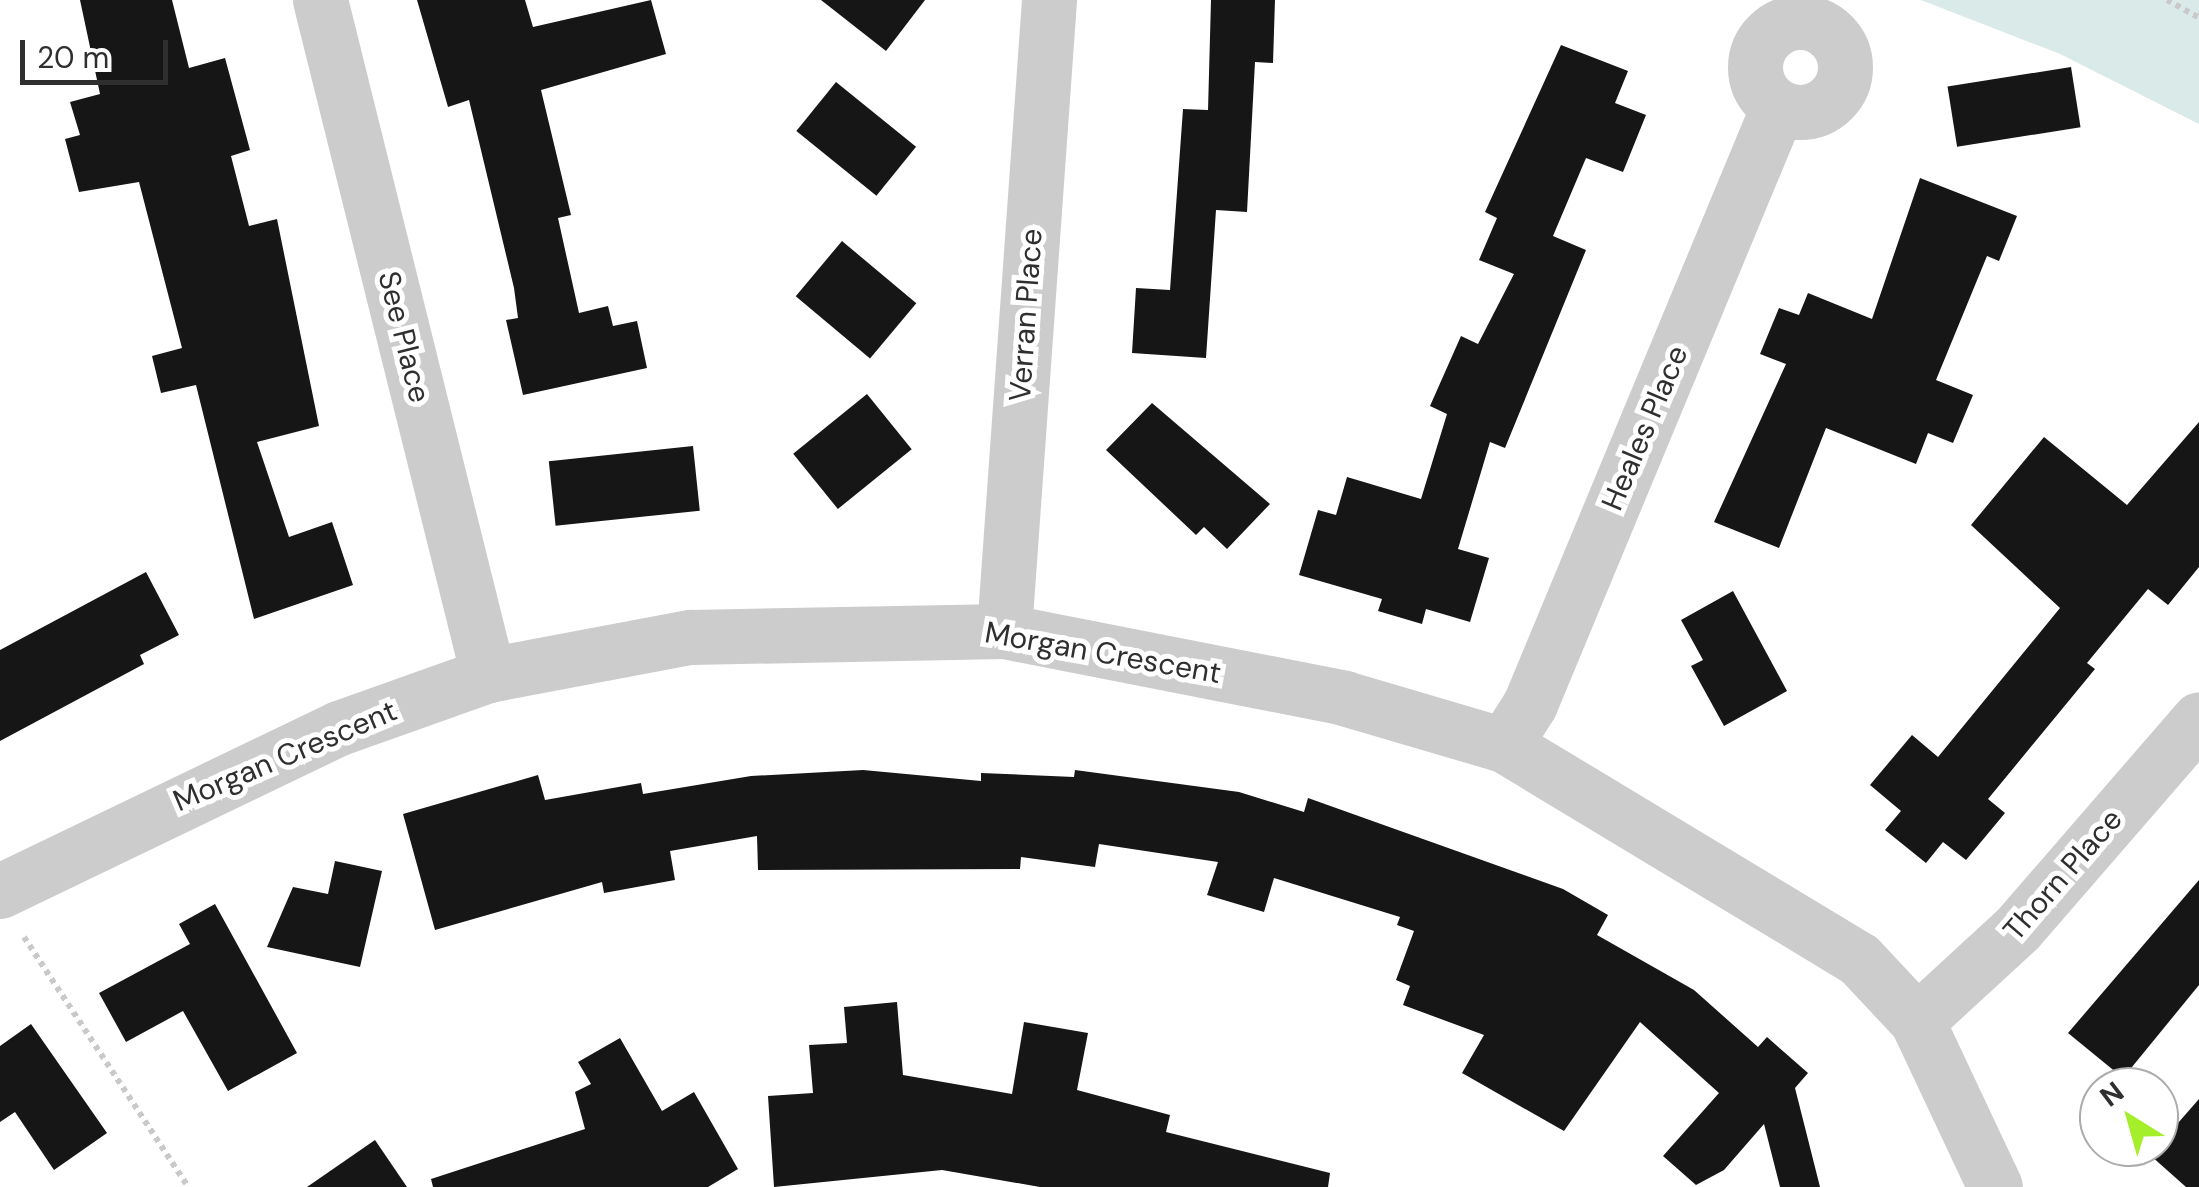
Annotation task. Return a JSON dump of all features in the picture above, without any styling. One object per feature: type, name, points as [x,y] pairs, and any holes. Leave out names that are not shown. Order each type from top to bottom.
[{"type":"street","name":"See Place","points":[[320,0],[488,675]]},
{"type":"street","name":"Verran Place","points":[[1004,631],[1049,0]]},
{"type":"street","name":"Heales Place","points":[[1504,745],[1530,704],[1778,108],[1819,109],[1842,86],[1839,41],[1822,12]]},
{"type":"street","name":"Morgan Crescent","points":[[10,912],[339,728],[488,675],[690,637],[1004,631],[1344,698],[1504,745],[1859,959],[1917,1021],[1995,1187]]},
{"type":"street","name":"Thorn Place","points":[[1917,1021],[2018,928],[2199,719]]},
{"type":"path","points":[[2167,0],[2199,18]]},
{"type":"path","points":[[10,912],[188,1187]]},
{"type":"shaded area","points":[[1921,0],[2199,0],[2199,124],[2060,54]]},
{"type":"building","points":[[80,0],[172,0],[189,68],[225,58],[250,150],[231,156],[249,226],[277,219],[319,426],[257,442],[289,537],[332,522],[353,585],[254,619],[196,385],[161,393],[152,356],[182,348],[139,182],[79,192],[65,139],[80,135],[70,102],[100,94]]},
{"type":"building","points":[[417,0],[525,0],[533,27],[651,0],[666,54],[541,90],[571,215],[558,218],[579,313],[608,306],[613,326],[637,321],[647,368],[523,395],[506,320],[518,318],[514,288],[469,100],[448,107]]},
{"type":"building","points":[[821,0],[925,0],[886,51]]},
{"type":"building","points":[[1211,0],[1275,0],[1273,63],[1255,62],[1247,212],[1216,210],[1206,358],[1132,353],[1136,288],[1170,290],[1183,109],[1208,110]]},
{"type":"building","points":[[1561,45],[1628,71],[1615,103],[1646,115],[1623,172],[1586,158],[1553,236],[1586,250],[1505,448],[1490,442],[1458,549],[1489,558],[1470,622],[1426,609],[1422,624],[1378,611],[1382,599],[1299,575],[1318,510],[1336,515],[1347,477],[1421,499],[1447,414],[1430,406],[1461,336],[1478,344],[1514,274],[1479,260],[1497,218],[1485,212]]},
{"type":"building","points":[[2071,67],[2081,127],[1957,147],[1948,87]]},
{"type":"building","points":[[836,82],[916,147],[876,196],[796,131]]},
{"type":"building","points":[[1920,178],[2017,216],[1999,261],[1987,256],[1936,380],[1973,395],[1953,443],[1928,433],[1916,464],[1826,428],[1779,548],[1714,522],[1786,364],[1760,354],[1779,308],[1799,315],[1808,293],[1872,319]]},
{"type":"building","points":[[842,241],[916,303],[870,359],[796,296]]},
{"type":"building","points":[[867,394],[912,449],[838,509],[793,454]]},
{"type":"building","points":[[1152,403],[1270,504],[1227,549],[1204,527],[1196,535],[1106,450]]},
{"type":"building","points":[[2199,422],[2199,567],[2168,605],[2148,589],[2087,663],[2095,669],[1988,799],[2005,813],[1966,860],[1943,842],[1926,863],[1885,830],[1901,811],[1870,785],[1912,735],[1938,757],[2060,608],[1971,525],[2044,437],[2127,505]]},
{"type":"building","points":[[693,446],[700,511],[556,526],[549,461]]},
{"type":"building","points":[[146,572],[179,635],[140,655],[144,664],[0,741],[0,650]]},
{"type":"building","points":[[1733,591],[1787,691],[1724,726],[1691,666],[1703,660],[1681,620]]},
{"type":"building","points":[[863,770],[981,781],[981,773],[1074,777],[1075,770],[1239,792],[1304,812],[1308,798],[1563,889],[1608,915],[1597,935],[1694,990],[1758,1047],[1767,1037],[1808,1073],[1795,1088],[1820,1187],[1780,1187],[1764,1124],[1724,1170],[1696,1185],[1663,1156],[1719,1093],[1640,1022],[1564,1131],[1462,1073],[1484,1035],[1403,1005],[1410,986],[1396,980],[1414,931],[1397,925],[1400,917],[1274,878],[1264,912],[1207,895],[1218,862],[1099,844],[1095,867],[1021,857],[1020,869],[758,870],[757,836],[670,851],[675,880],[604,893],[602,882],[435,930],[403,814],[538,775],[545,800],[641,783],[643,794],[751,776]]},
{"type":"building","points":[[335,861],[382,871],[360,967],[267,947],[293,887],[328,894]]},
{"type":"building","points":[[2199,880],[2199,985],[2132,1067],[2110,1067],[2068,1033]]},
{"type":"building","points":[[215,904],[297,1053],[228,1091],[183,1011],[126,1042],[99,993],[190,944],[179,924]]},
{"type":"building","points":[[897,1002],[903,1075],[1012,1094],[1024,1022],[1088,1033],[1077,1090],[1170,1115],[1166,1132],[1330,1173],[1328,1187],[1040,1187],[942,1170],[774,1187],[768,1096],[813,1093],[809,1045],[847,1043],[844,1007]]},
{"type":"building","points":[[31,1024],[107,1133],[54,1170],[15,1112],[0,1122],[0,1046]]},
{"type":"building","points":[[620,1038],[662,1111],[694,1092],[738,1169],[708,1187],[433,1187],[431,1179],[585,1129],[575,1092],[591,1084],[578,1062]]},
{"type":"building","points":[[2199,1099],[2199,1187],[2186,1187],[2164,1167],[2179,1167],[2179,1122]]},
{"type":"building","points":[[375,1140],[407,1187],[307,1187]]}]
